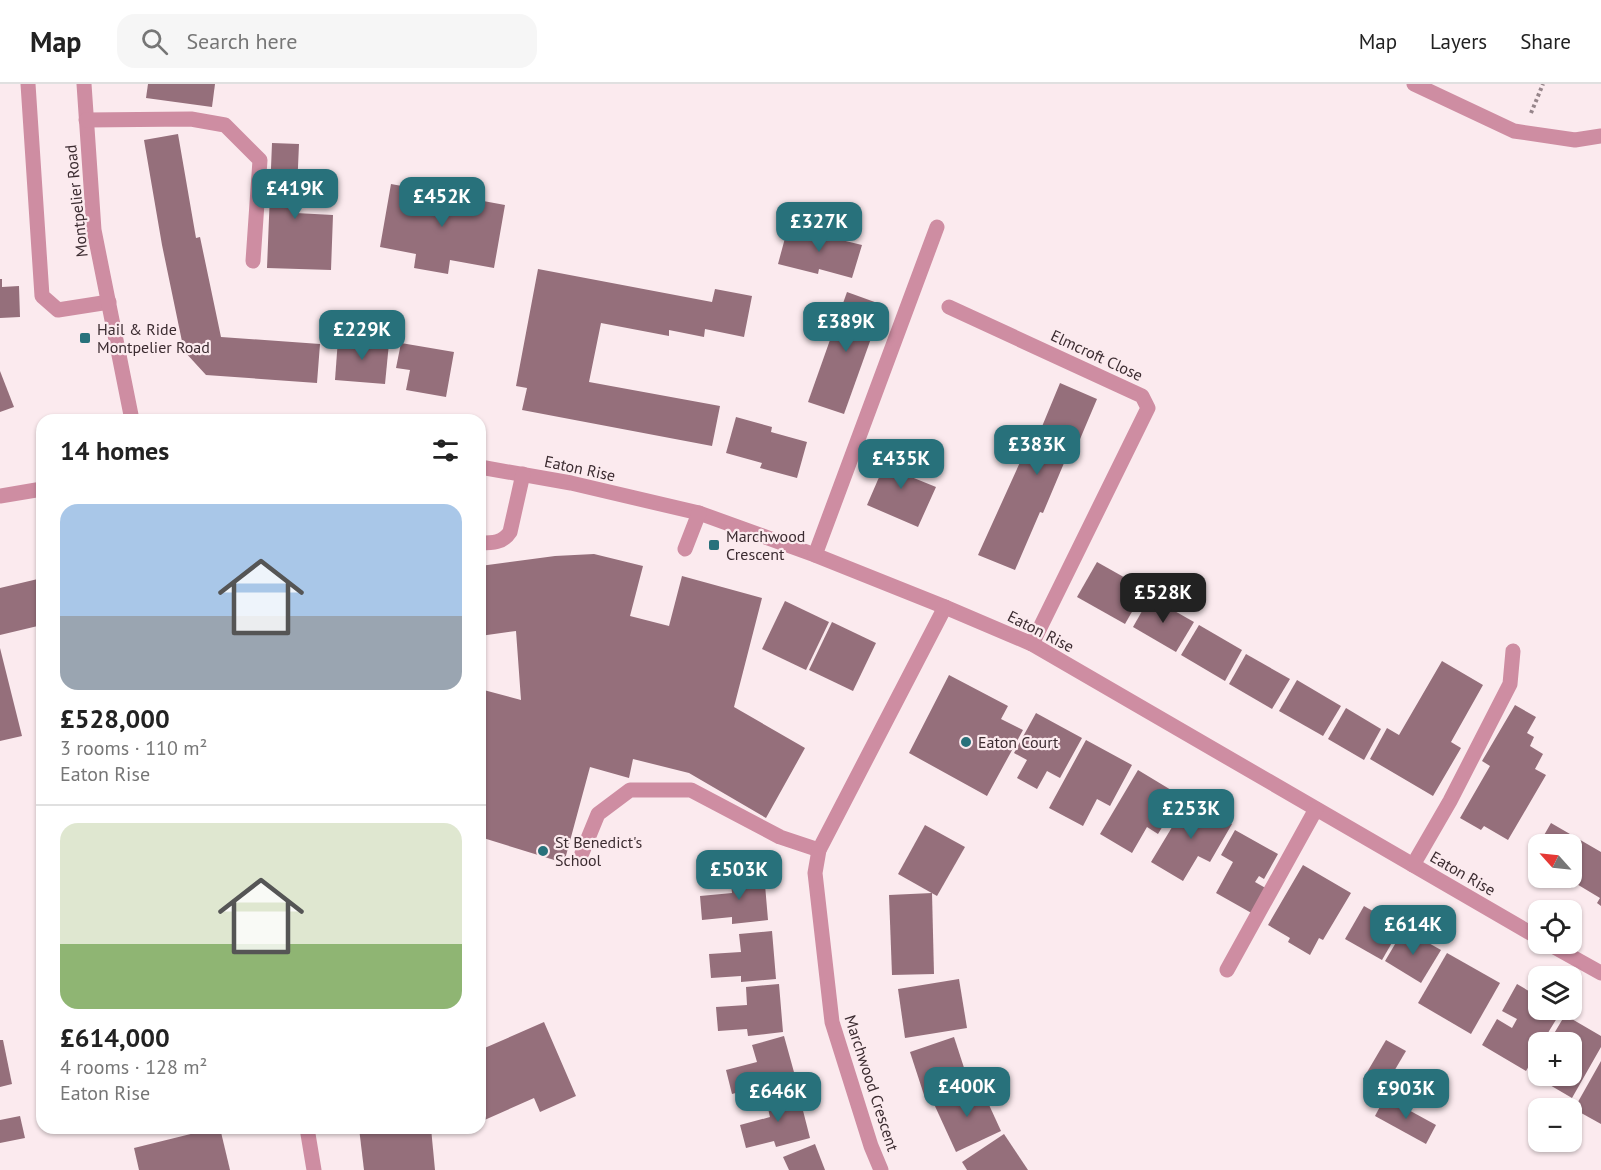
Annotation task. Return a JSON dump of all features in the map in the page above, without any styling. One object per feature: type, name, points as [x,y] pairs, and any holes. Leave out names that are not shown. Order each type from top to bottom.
[{"type":"street","points":[[28,84],[42,296],[58,310],[109,302]]},
{"type":"street","name":"Montpelier Road","points":[[84,84],[94,230],[131,414]]},
{"type":"street","points":[[1414,84],[1514,131],[1575,140],[1601,136]]},
{"type":"street","points":[[86,120],[191,119],[225,125],[260,160],[253,261]]},
{"type":"street","points":[[815,555],[937,227]]},
{"type":"street","name":"Elmcroft Close","points":[[949,307],[1142,396],[1148,408],[1032,644]]},
{"type":"street","name":"Eaton Rise","points":[[486,468],[571,483],[699,513],[815,555],[1032,644],[1528,932]]},
{"type":"street","points":[[486,543],[506,538],[510,532],[523,474]]},
{"type":"street","points":[[0,496],[36,490]]},
{"type":"street","points":[[685,549],[699,513]]},
{"type":"street","name":"Marchwood Crescent","points":[[881,1170],[871,1146],[832,1022],[815,873],[819,850],[945,607]]},
{"type":"street","points":[[1413,865],[1450,801],[1510,684],[1513,651]]},
{"type":"street","points":[[582,853],[598,814],[630,790],[691,790],[780,837],[819,850]]},
{"type":"street","points":[[1227,970],[1316,808]]},
{"type":"street","points":[[1566,954],[1601,974]]},
{"type":"street","points":[[308,1134],[314,1170]]},
{"type":"path","points":[[1523,133],[1543,84]]},
{"type":"building","points":[[148,84],[215,84],[212,107],[146,98]]},
{"type":"building","points":[[178,134],[196,238],[200,237],[221,337],[320,344],[317,383],[206,375],[184,351],[162,245],[144,140]]},
{"type":"building","points":[[272,143],[299,144],[296,213],[333,215],[331,270],[267,268]]},
{"type":"building","points":[[391,184],[505,205],[494,268],[450,260],[448,274],[414,268],[416,254],[380,247]]},
{"type":"building","points":[[788,227],[862,245],[852,278],[819,269],[818,274],[778,264]]},
{"type":"building","points":[[538,269],[712,302],[715,289],[752,296],[744,337],[705,329],[704,337],[669,330],[669,336],[601,323],[589,382],[720,406],[712,446],[522,410],[527,388],[516,386]]},
{"type":"building","points":[[0,279],[2,279],[2,287],[19,286],[20,317],[0,318]]},
{"type":"building","points":[[847,292],[883,305],[844,414],[808,402]]},
{"type":"building","points":[[338,339],[389,343],[385,384],[335,380]]},
{"type":"building","points":[[401,343],[454,352],[446,397],[406,390],[410,370],[396,368]]},
{"type":"building","points":[[0,371],[14,407],[0,412]]},
{"type":"building","points":[[1060,383],[1097,399],[1072,458],[1067,456],[1043,513],[1040,512],[1015,570],[978,555],[1031,438],[1036,441]]},
{"type":"building","points":[[736,417],[772,427],[771,432],[807,442],[797,478],[760,468],[762,463],[726,453]]},
{"type":"building","points":[[893,445],[913,454],[904,474],[936,487],[918,527],[867,505]]},
{"type":"building","points":[[594,554],[643,566],[630,616],[669,626],[682,576],[762,598],[734,707],[805,748],[766,818],[689,773],[633,759],[629,778],[590,767],[564,863],[486,839],[486,691],[521,700],[516,631],[486,635],[486,565],[555,556]]},
{"type":"building","points":[[1097,562],[1145,589],[1125,624],[1077,597]]},
{"type":"building","points":[[36,579],[36,626],[0,635],[0,588]]},
{"type":"building","points":[[1150,597],[1194,622],[1176,652],[1133,627]]},
{"type":"building","points":[[785,601],[829,622],[806,670],[762,649]]},
{"type":"building","points":[[832,622],[876,643],[853,691],[809,670]]},
{"type":"building","points":[[1199,625],[1242,650],[1225,681],[1181,655]]},
{"type":"building","points":[[0,648],[22,736],[0,741]]},
{"type":"building","points":[[1246,654],[1290,679],[1272,709],[1229,684]]},
{"type":"building","points":[[1442,661],[1483,685],[1451,742],[1461,748],[1433,796],[1370,759],[1387,728],[1399,735]]},
{"type":"building","name":"Eaton Court","points":[[949,675],[1008,706],[1001,719],[1023,730],[987,796],[909,753]]},
{"type":"building","points":[[1297,680],[1341,706],[1323,736],[1279,711]]},
{"type":"building","points":[[1515,705],[1536,717],[1527,733],[1534,737],[1530,746],[1543,754],[1535,769],[1546,775],[1508,840],[1484,826],[1481,830],[1460,818],[1490,766],[1482,761]]},
{"type":"building","points":[[1346,708],[1381,729],[1364,760],[1328,739]]},
{"type":"building","points":[[1036,713],[1082,738],[1060,778],[1047,771],[1037,789],[1017,778],[1027,760],[1014,753]]},
{"type":"building","points":[[1086,740],[1132,765],[1110,806],[1097,799],[1083,826],[1049,808]]},
{"type":"building","points":[[1138,770],[1181,796],[1158,834],[1147,827],[1132,853],[1100,834]]},
{"type":"building","points":[[1189,799],[1232,824],[1210,862],[1198,856],[1183,881],[1151,862]]},
{"type":"building","points":[[1551,823],[1570,834],[1545,834]]},
{"type":"building","points":[[925,825],[965,847],[937,896],[898,874]]},
{"type":"building","points":[[1235,830],[1278,854],[1264,879],[1259,876],[1255,882],[1269,890],[1255,915],[1216,893],[1233,862],[1221,855]]},
{"type":"building","points":[[1582,841],[1601,852],[1601,906],[1597,903],[1600,898],[1582,887]]},
{"type":"building","points":[[1303,865],[1351,893],[1323,940],[1319,938],[1310,955],[1288,942],[1290,938],[1268,925]]},
{"type":"building","points":[[764,873],[768,920],[732,924],[732,917],[702,920],[700,896],[732,893],[730,875]]},
{"type":"building","points":[[932,893],[934,974],[892,975],[889,895]]},
{"type":"building","points":[[1364,906],[1401,927],[1382,960],[1345,939]]},
{"type":"building","points":[[1404,929],[1441,950],[1421,983],[1385,961]]},
{"type":"building","points":[[772,931],[776,979],[741,982],[741,976],[711,978],[709,954],[741,952],[739,934]]},
{"type":"building","points":[[1447,953],[1500,983],[1471,1034],[1418,1003]]},
{"type":"building","points":[[959,979],[967,1028],[905,1038],[898,989]]},
{"type":"building","points":[[779,984],[783,1032],[748,1036],[747,1029],[718,1031],[716,1007],[747,1005],[746,987]]},
{"type":"building","points":[[1517,984],[1528,990],[1528,1020],[1556,1020],[1548,1032],[1528,1032],[1528,1068],[1526,1071],[1482,1045],[1497,1019],[1512,1028],[1517,1019],[1502,1011]]},
{"type":"building","points":[[1562,1020],[1574,1020],[1601,1036],[1601,1047],[1582,1080],[1582,1032],[1555,1032]]},
{"type":"building","points":[[544,1022],[576,1096],[540,1112],[534,1098],[486,1119],[486,1047]]},
{"type":"building","points":[[784,1036],[797,1083],[763,1092],[761,1086],[732,1094],[726,1070],[757,1062],[752,1045]]},
{"type":"building","points":[[954,1037],[969,1083],[925,1098],[910,1052]]},
{"type":"building","points":[[0,1040],[3,1040],[12,1084],[0,1087]]},
{"type":"building","points":[[1386,1040],[1406,1051],[1383,1090],[1363,1079]]},
{"type":"building","points":[[1601,1061],[1601,1124],[1582,1113],[1582,1098],[1580,1098]]},
{"type":"building","points":[[979,1083],[1001,1131],[956,1152],[934,1104]]},
{"type":"building","points":[[1552,1086],[1579,1086],[1572,1098]]},
{"type":"building","points":[[798,1091],[810,1138],[776,1147],[774,1141],[746,1148],[740,1125],[770,1117],[766,1100]]},
{"type":"building","points":[[1385,1097],[1436,1125],[1426,1144],[1375,1116]]},
{"type":"building","points":[[20,1116],[25,1138],[0,1143],[0,1120]]},
{"type":"building","points":[[191,1134],[221,1134],[230,1170],[139,1170],[134,1148]]},
{"type":"building","points":[[360,1134],[432,1134],[435,1170],[364,1170]]},
{"type":"building","points":[[1004,1134],[1028,1170],[967,1170],[962,1162]]},
{"type":"building","points":[[815,1144],[825,1170],[789,1170],[783,1157]]},
{"type":"place","name":"Hail & Ride Montpelier Road","points":[[85,338]]},
{"type":"place","name":"Marchwood Crescent","points":[[714,545]]},
{"type":"place","name":"Eaton Court","points":[[966,742]]},
{"type":"place","name":"St Benedict's School","points":[[543,851]]}]
